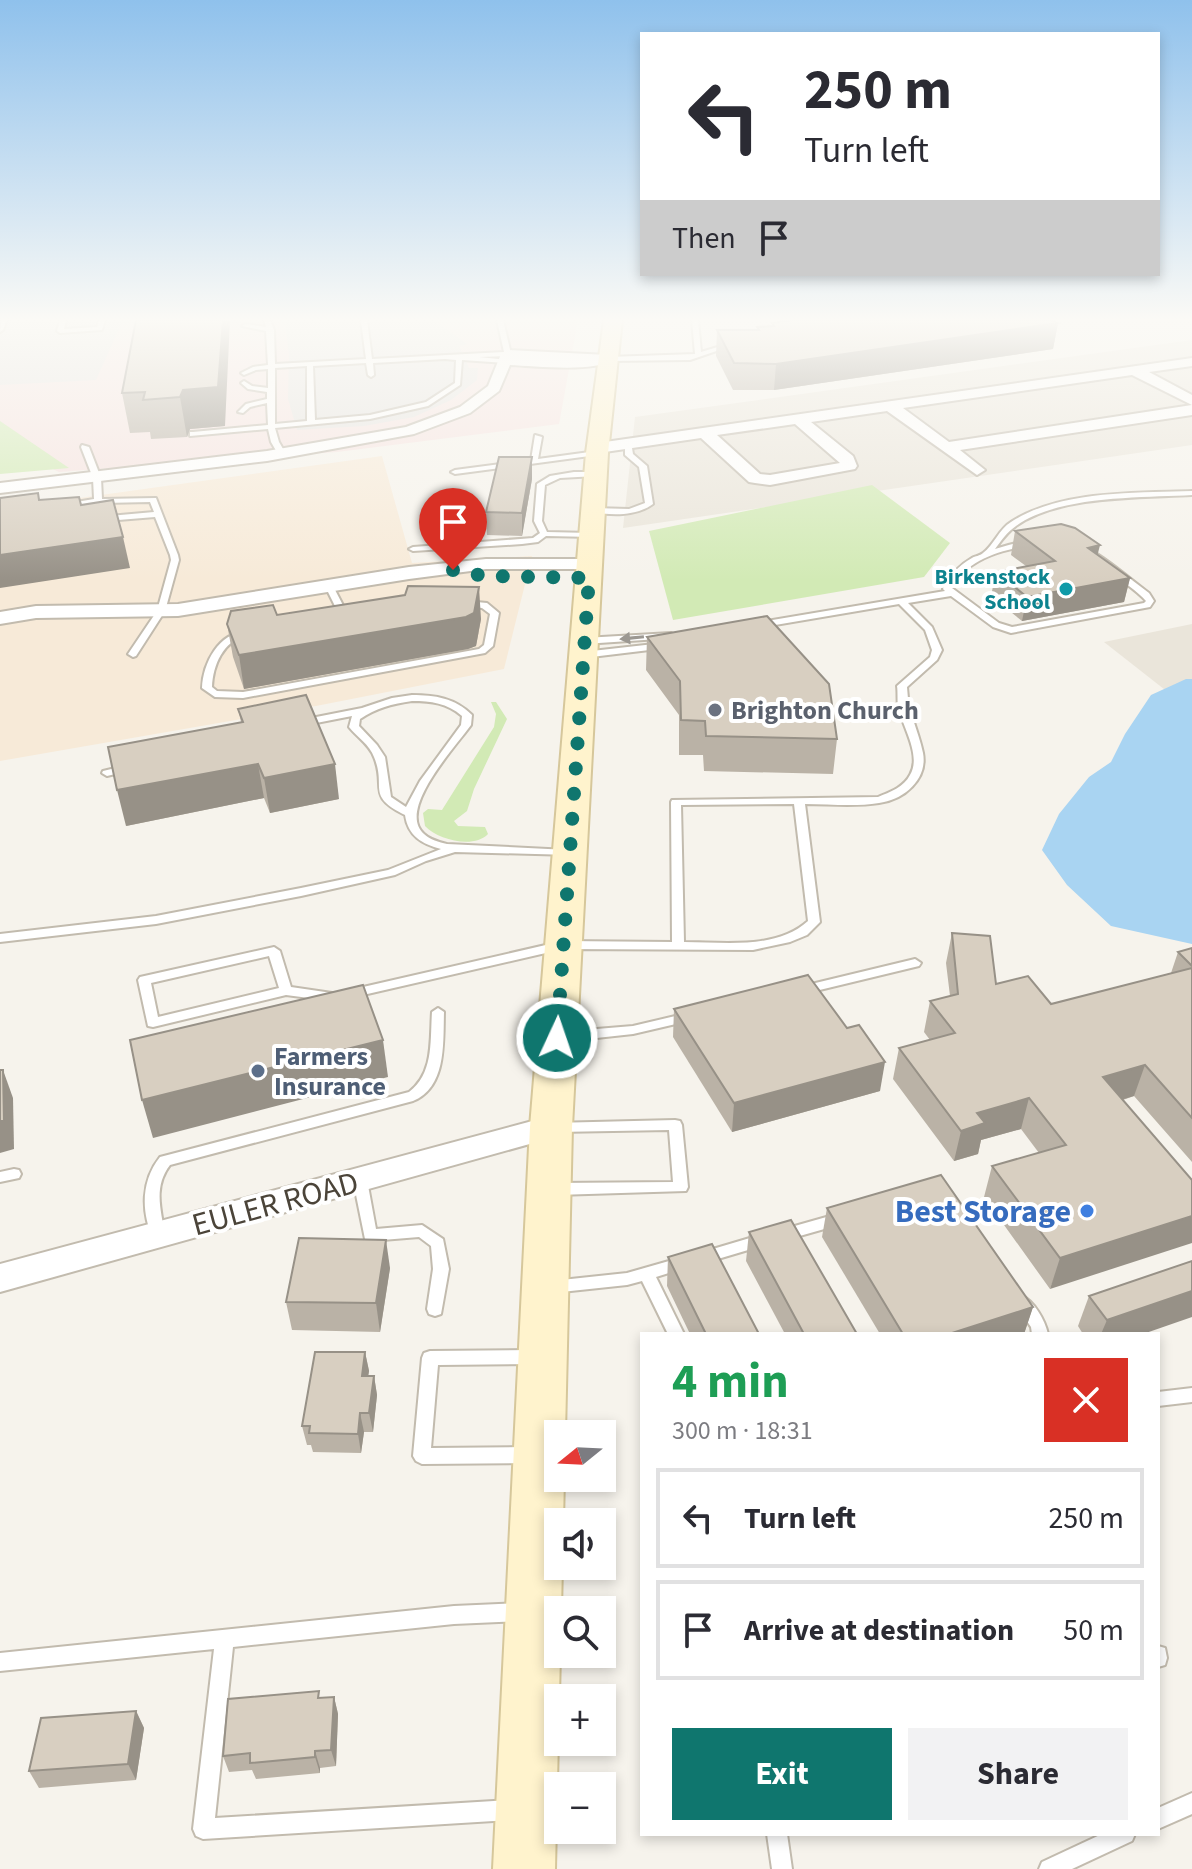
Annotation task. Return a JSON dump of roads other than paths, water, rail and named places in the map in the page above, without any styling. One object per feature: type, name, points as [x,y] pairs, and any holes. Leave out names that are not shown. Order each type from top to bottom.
[{"type":"main road","points":[[524,1869],[551,1127],[568,853],[603,407]]},
{"type":"street","points":[[0,497],[97,489],[219,470],[275,455],[409,431],[469,407]]},
{"type":"street","points":[[597,458],[628,444],[875,407]]},
{"type":"street","points":[[892,407],[977,470]]},
{"type":"street","points":[[946,447],[1192,410]]},
{"type":"street","points":[[705,433],[755,478],[770,480],[849,466],[847,459],[798,419]]},
{"type":"street","points":[[0,488],[97,489]]},
{"type":"street","points":[[0,618],[36,612],[161,611],[453,570],[484,576],[591,547]]},
{"type":"street","name":"EULER ROAD","points":[[0,1278],[551,1127]]},
{"type":"lane","points":[[247,407],[242,416],[257,428]]},
{"type":"lane","points":[[271,407],[269,425],[275,455]]},
{"type":"lane","points":[[311,407],[311,422]]},
{"type":"lane","points":[[193,434],[370,417],[414,407]]},
{"type":"lane","points":[[534,461],[538,437]]},
{"type":"lane","points":[[413,549],[522,542],[535,540],[544,534],[591,547],[628,511],[649,504],[643,466],[629,455],[628,444]]},
{"type":"lane","points":[[85,447],[106,519],[158,514]]},
{"type":"lane","points":[[455,472],[534,461],[597,458]]},
{"type":"lane","points":[[544,534],[538,521],[541,484],[597,458]]},
{"type":"lane","points":[[56,507],[97,489],[153,500],[175,560],[161,611],[133,654]]},
{"type":"lane","points":[[987,553],[1060,540],[1081,548],[1150,601],[1139,608],[1011,630],[996,625],[951,593],[946,585],[987,553],[1014,523],[1061,505],[1118,496],[1192,493]]},
{"type":"lane","points":[[329,586],[344,615]]},
{"type":"lane","points":[[743,627],[951,593]]},
{"type":"lane","points":[[678,947],[676,802],[880,800],[900,793],[917,780],[921,764],[902,686],[934,658],[937,650],[929,629],[901,601]]},
{"type":"lane","points":[[255,632],[230,637],[205,680],[207,688],[215,694],[243,695],[472,654],[488,646],[495,613],[492,608],[476,604],[450,604]]},
{"type":"lane","points":[[329,618],[359,613]]},
{"type":"lane","points":[[665,635],[680,638],[660,647],[583,648],[665,635]]},
{"type":"lane","points":[[287,726],[398,701],[429,698],[459,706],[467,715],[466,725],[415,798],[409,813],[414,831],[429,843],[452,849],[568,853]]},
{"type":"lane","points":[[364,710],[355,718],[354,727],[374,746],[381,761],[381,790],[396,807],[409,813]]},
{"type":"lane","points":[[107,773],[135,766]]},
{"type":"lane","points":[[286,991],[274,951],[144,980],[153,1023],[286,991],[333,998],[563,945],[726,948],[768,943],[803,932],[814,922],[799,802]]},
{"type":"lane","points":[[0,938],[156,920],[301,892],[391,873],[452,849]]},
{"type":"lane","points":[[783,994],[915,963]]},
{"type":"lane","points":[[158,1235],[150,1187],[154,1173],[165,1161],[423,1090],[432,1079],[438,1012]]},
{"type":"lane","points":[[557,1038],[633,1030],[708,1012]]},
{"type":"lane","points":[[548,1190],[681,1187],[675,1125],[551,1127]]},
{"type":"lane","points":[[360,1180],[370,1235],[422,1231],[438,1243],[441,1269],[435,1309]]},
{"type":"lane","points":[[545,1288],[627,1279],[845,1217]]},
{"type":"lane","points":[[646,1273],[675,1332]]},
{"type":"lane","points":[[1012,1287],[1040,1332]]},
{"type":"lane","points":[[538,1455],[422,1456],[430,1358],[542,1357]]},
{"type":"lane","points":[[1160,1399],[1192,1395]]},
{"type":"lane","points":[[0,1662],[454,1615],[533,1611]]},
{"type":"lane","points":[[225,1638],[203,1829],[526,1810]]},
{"type":"lane","points":[[1160,1818],[1192,1803]]},
{"type":"lane","points":[[777,1836],[782,1869]]},
{"type":"lane","points":[[1049,1869],[1121,1836]]},
{"type":"water","points":[[1192,679],[1192,944],[1111,926],[1067,885],[1042,850],[1059,814],[1089,777],[1111,762],[1151,695]]},
{"type":"place","name":"Birkenstock School","points":[[1066,589]]},
{"type":"place","name":"Brighton Church","points":[[715,710]]},
{"type":"place","name":"Farmers Insurance","points":[[258,1071]]},
{"type":"place","name":"Best Storage","points":[[1087,1211]]}]
